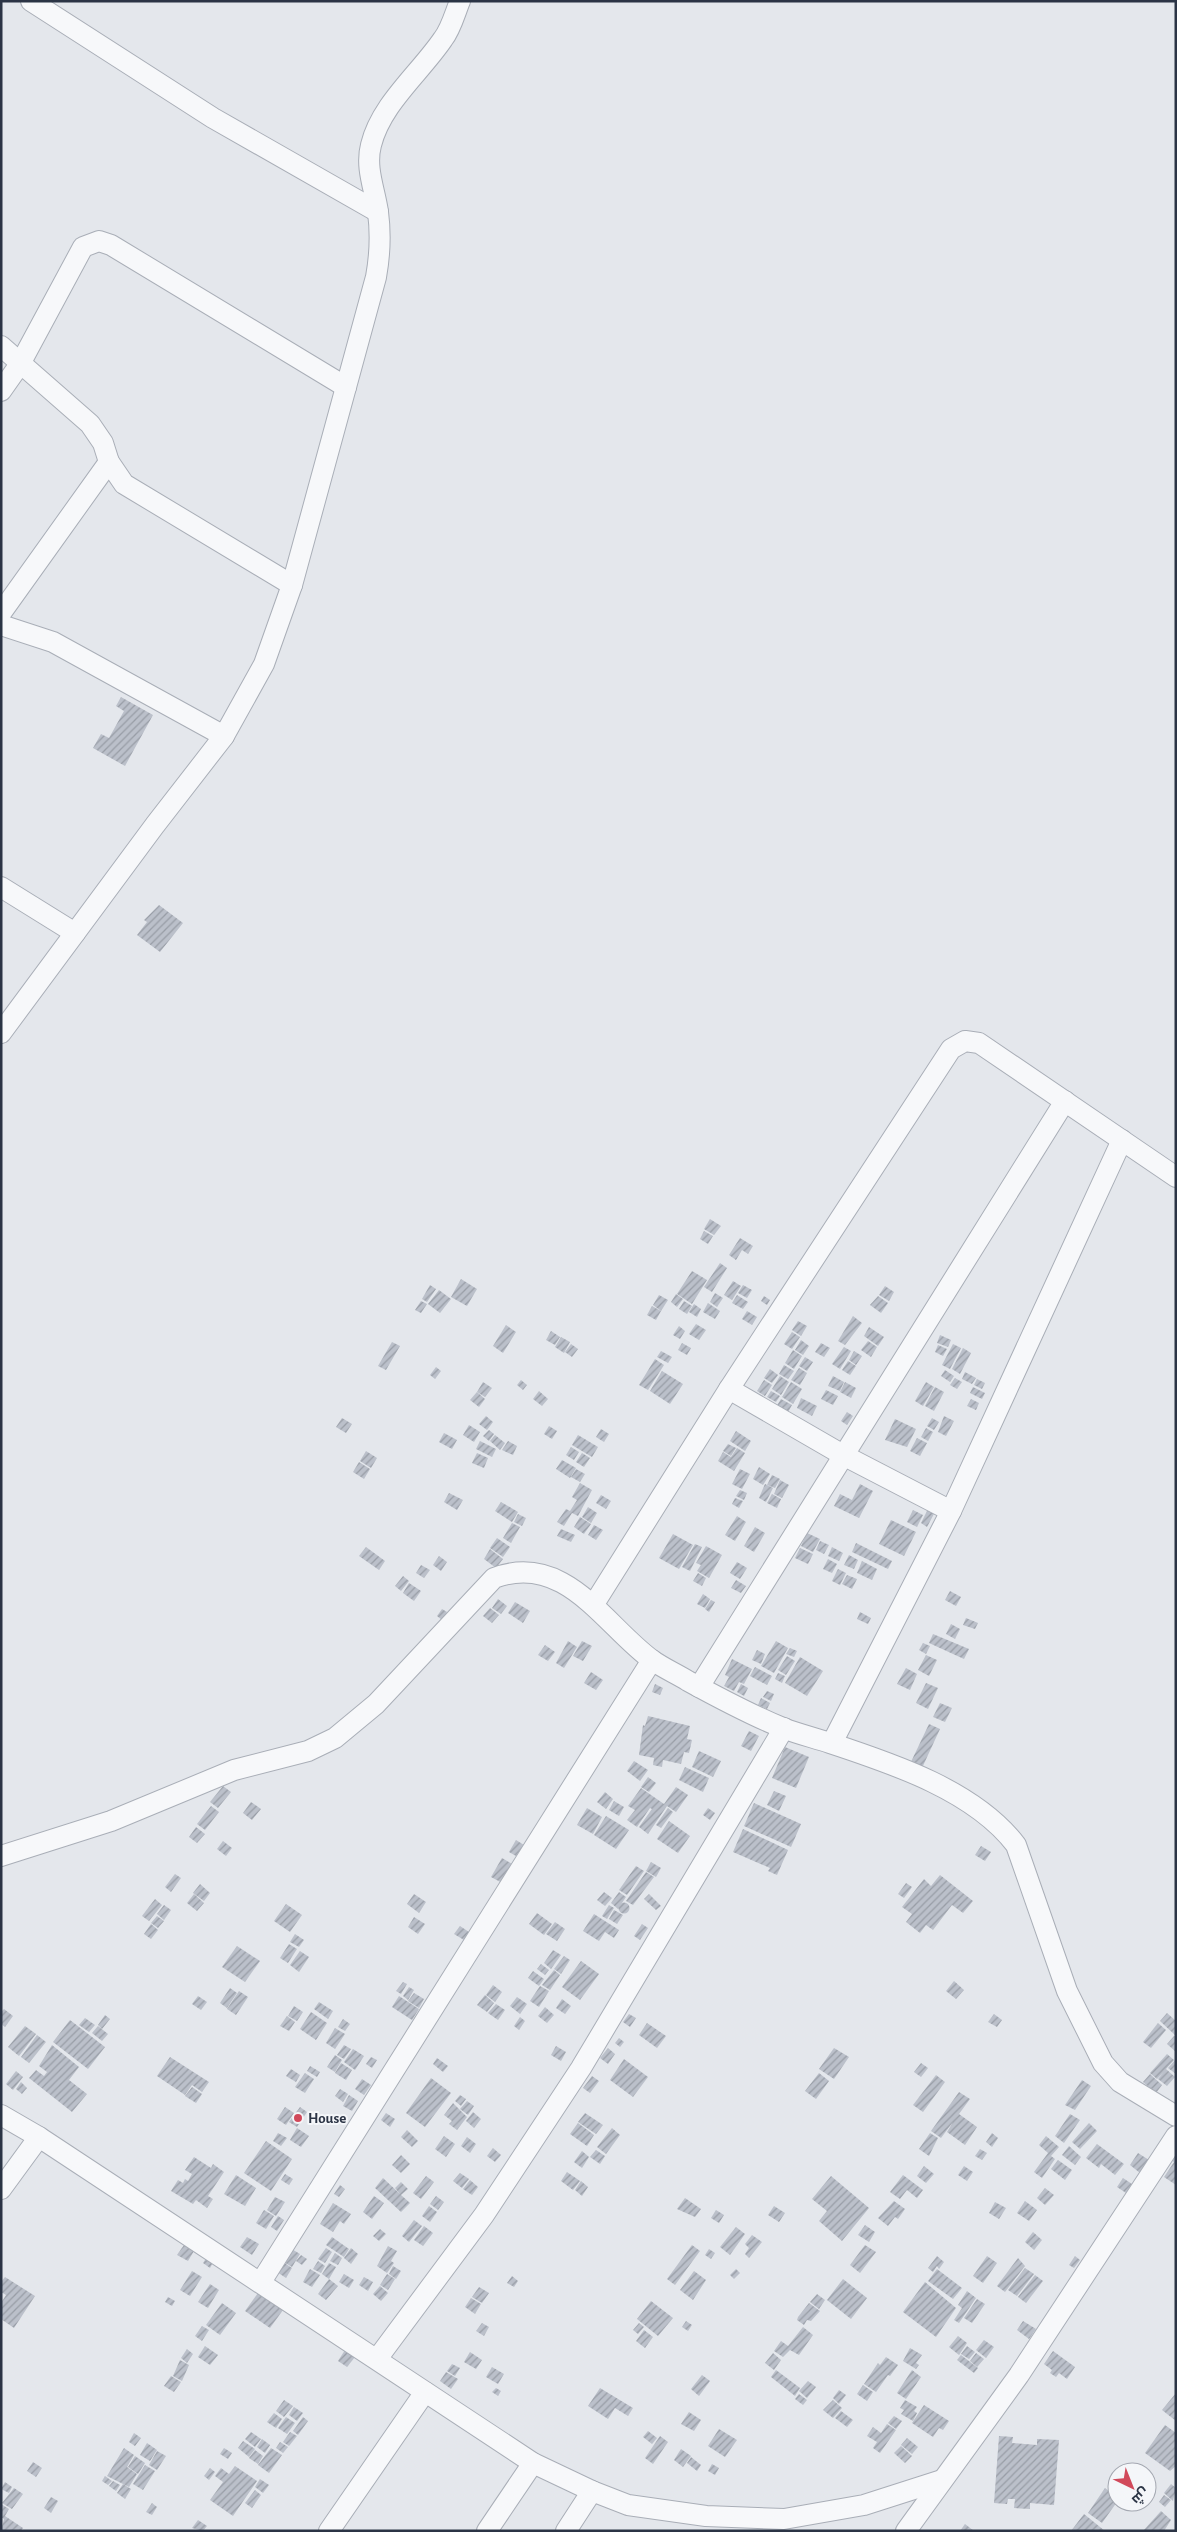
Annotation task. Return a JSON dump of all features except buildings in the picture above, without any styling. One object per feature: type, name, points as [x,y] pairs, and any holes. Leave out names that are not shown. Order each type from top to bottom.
[{"type":"street","points":[[30,1],[213,118],[378,212]]},
{"type":"street","points":[[1,1033],[224,736],[264,664],[292,585],[365,320],[380,253],[378,212],[368,162],[376,130],[391,105],[445,38],[460,1]]},
{"type":"street","points":[[1,391],[20,364],[83,247],[99,241],[111,245],[346,386]]},
{"type":"street","points":[[1,346],[90,424],[103,443],[109,462],[124,484],[292,585]]},
{"type":"street","points":[[1,613],[109,462]]},
{"type":"street","points":[[1,625],[53,642],[224,736]]},
{"type":"street","points":[[1,887],[75,933]]},
{"type":"street","points":[[594,1604],[729,1388],[951,1049],[965,1041],[979,1043],[1176,1177]]},
{"type":"street","points":[[699,1687],[1020,1176],[1065,1101]]},
{"type":"street","points":[[832,1744],[951,1511],[1122,1140]]},
{"type":"street","points":[[729,1388],[843,1455],[951,1511]]},
{"type":"street","points":[[1,1856],[111,1821],[234,1770],[308,1751],[335,1738],[376,1704],[494,1578],[509,1572],[535,1574],[562,1583],[594,1604],[652,1660],[699,1687],[784,1728],[832,1744],[956,1793],[1002,1826],[1016,1845],[1067,1991],[1103,2063],[1120,2082],[1176,2116]]},
{"type":"street","points":[[261,2282],[652,1660]]},
{"type":"street","points":[[376,2359],[484,2215],[580,2068],[784,1728]]},
{"type":"street","points":[[1,2115],[39,2137],[533,2462],[592,2491],[628,2505],[706,2516],[784,2519],[864,2505],[942,2480]]},
{"type":"street","points":[[906,2531],[1019,2375],[1176,2136]]},
{"type":"street","points":[[1,2189],[39,2137]]},
{"type":"street","points":[[329,2531],[426,2392]]},
{"type":"street","points":[[487,2531],[533,2462]]},
{"type":"street","points":[[566,2531],[592,2491]]},
{"type":"place","name":"House","points":[[298,2118]]}]
